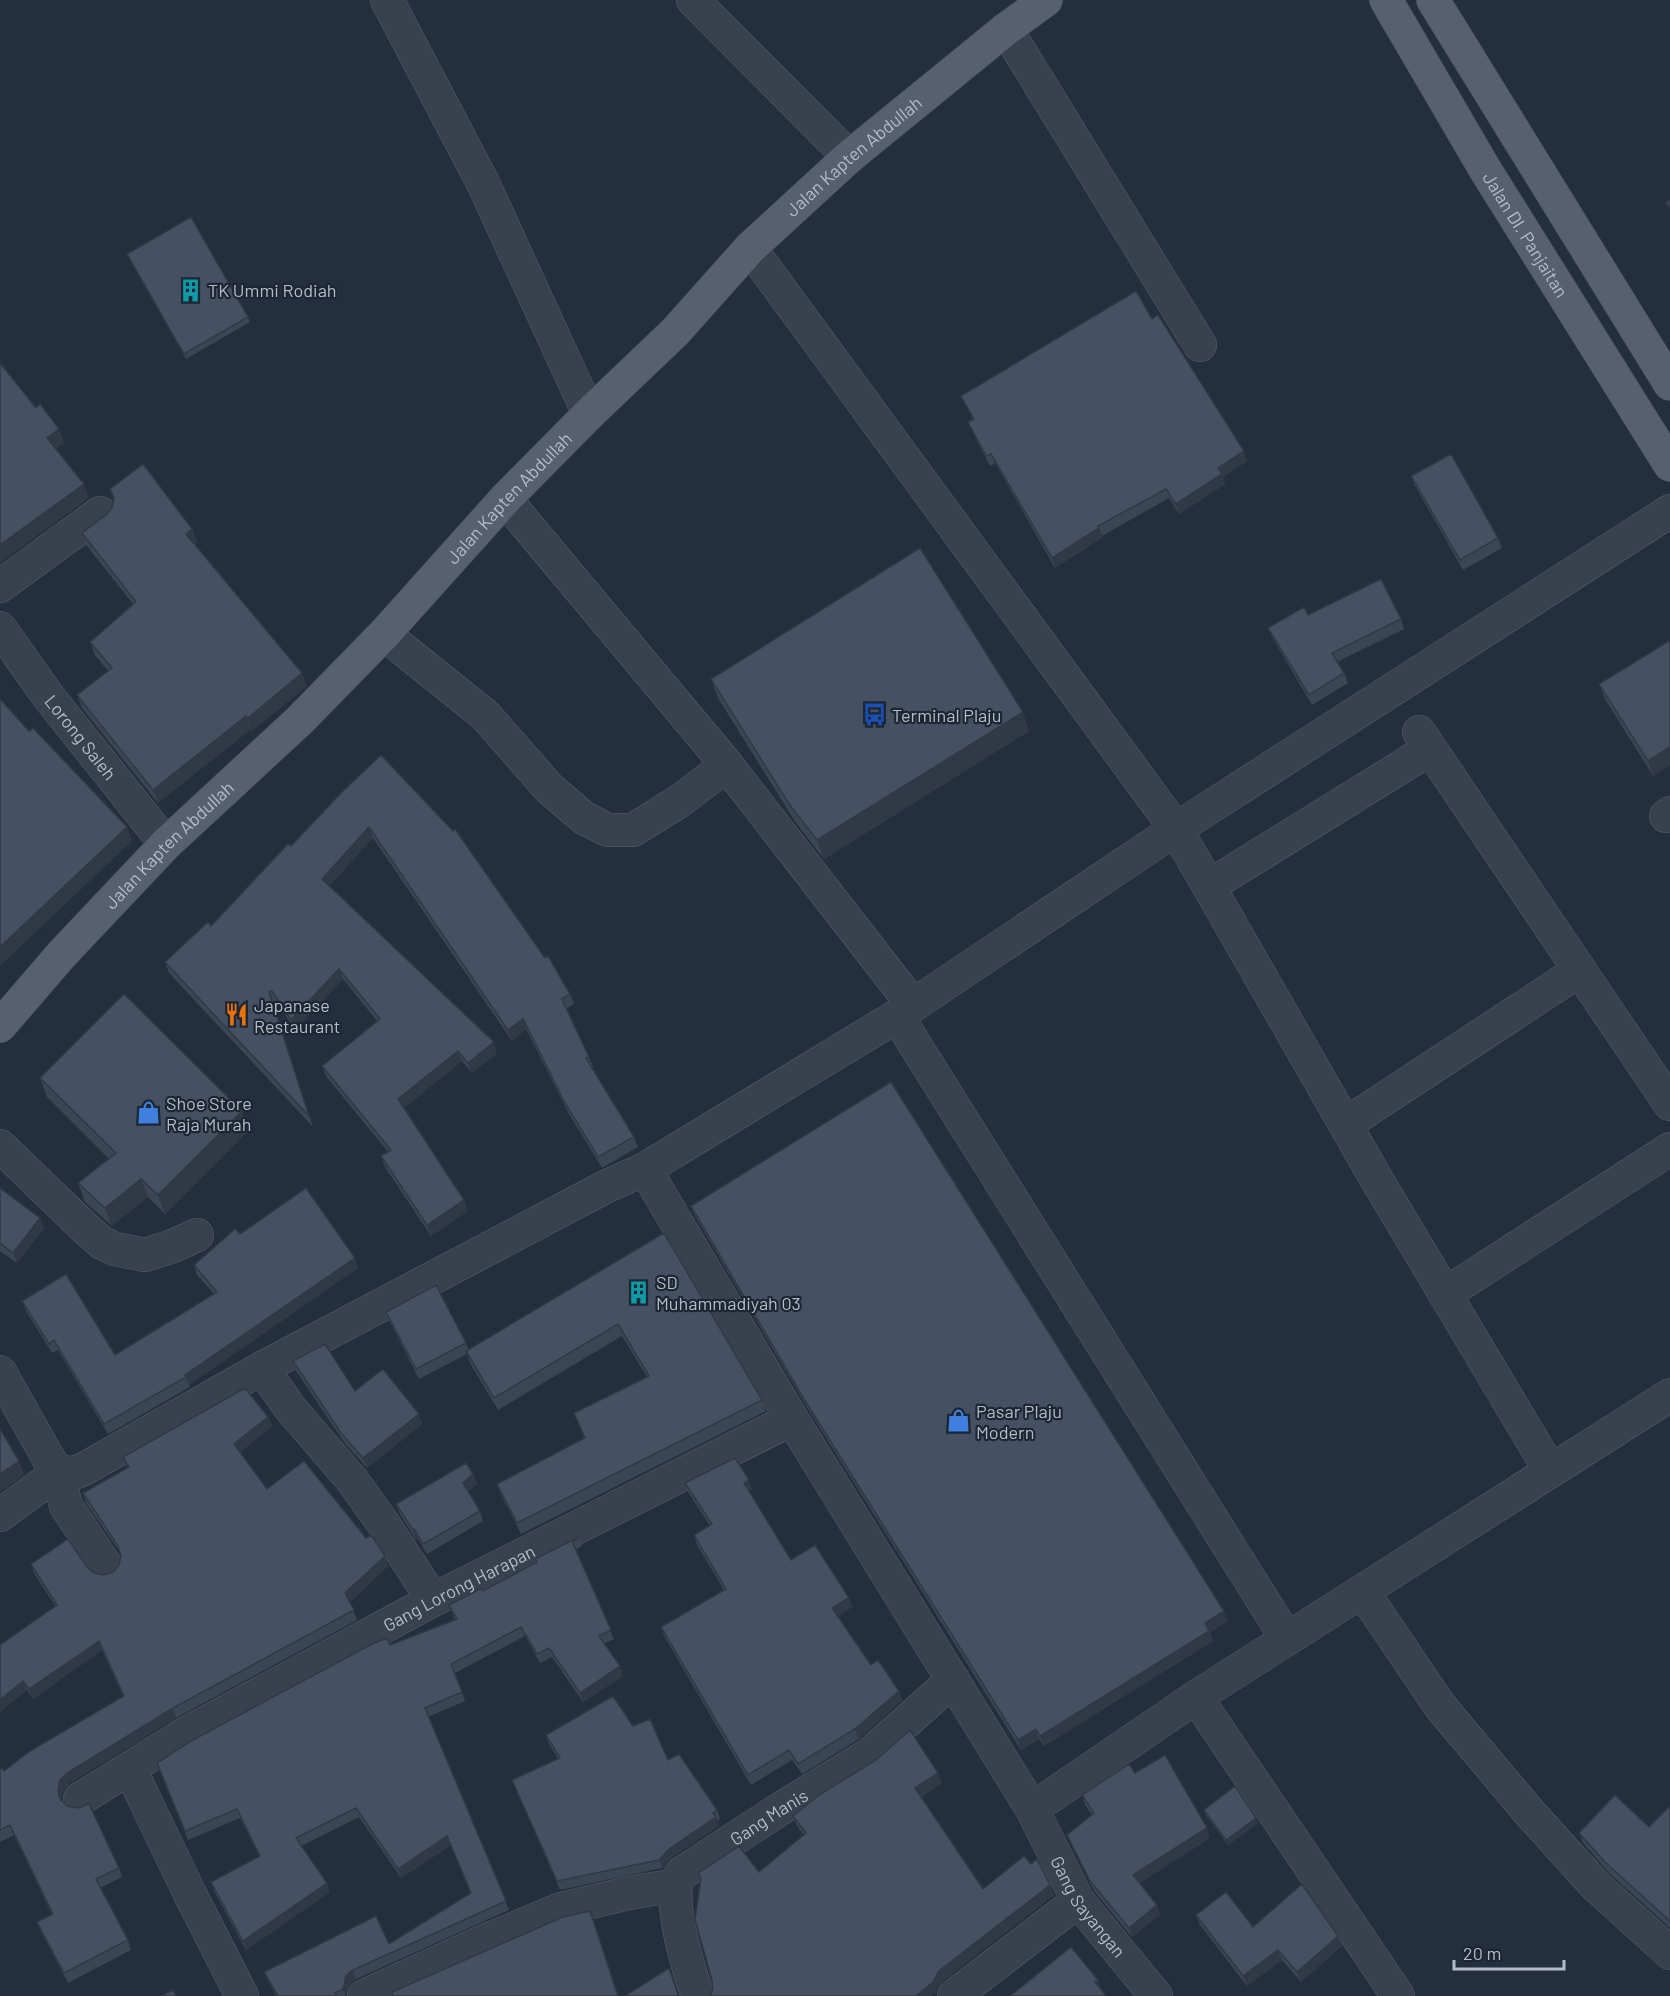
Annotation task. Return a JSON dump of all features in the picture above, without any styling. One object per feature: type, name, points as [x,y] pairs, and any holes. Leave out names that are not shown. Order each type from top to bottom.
[{"type":"main road","name":"Jalan Kapten Abdullah","points":[[0,1026],[62,954],[166,844],[300,720],[384,634],[505,499],[675,332],[750,248],[849,157],[1006,29],[1046,0]]},
{"type":"main road","name":"Jalan DI. Panjaitan","points":[[1386,0],[1486,171],[1670,465]]},
{"type":"main road","points":[[1433,0],[1670,384]]},
{"type":"street","points":[[387,0],[483,183],[589,414]]},
{"type":"street","points":[[693,0],[849,157]]},
{"type":"street","points":[[1006,29],[1200,345]]},
{"type":"street","points":[[750,248],[1176,829],[1377,1180],[1550,1470]]},
{"type":"street","points":[[505,499],[727,765],[905,1011],[1287,1639]]},
{"type":"street","points":[[0,1515],[62,1472],[74,1473],[84,1469],[262,1368],[596,1191],[645,1169],[905,1011],[1176,829],[1670,511]]},
{"type":"street","points":[[0,586],[100,513]]},
{"type":"street","name":"Lorong Saleh","points":[[0,628],[48,696],[166,844]]},
{"type":"street","points":[[384,634],[485,715],[549,788],[584,818],[608,830],[633,830],[681,800],[727,765]]},
{"type":"street","points":[[1209,886],[1425,741],[1670,1104]]},
{"type":"street","points":[[1346,1124],[1581,970]]},
{"type":"street","points":[[0,1146],[85,1228],[102,1243],[115,1249],[145,1255],[197,1235]]},
{"type":"street","points":[[1445,1294],[1670,1149]]},
{"type":"street","name":"Gang Sayangan","points":[[645,1169],[792,1419],[1032,1809],[1078,1900],[1156,1996]]},
{"type":"street","points":[[262,1368],[290,1408],[352,1480],[433,1600]]},
{"type":"street","points":[[0,1372],[43,1450],[62,1472],[63,1497],[106,1566]]},
{"type":"street","points":[[1032,1809],[1196,1697],[1670,1395]]},
{"type":"street","name":"Gang Lorong Harapan","points":[[80,1799],[185,1734],[433,1600],[792,1419]]},
{"type":"street","points":[[1363,1592],[1440,1706],[1529,1812],[1596,1886],[1670,1953]]},
{"type":"street","name":"Gang Manis","points":[[675,1885],[682,1873],[693,1865],[870,1754],[953,1680]]},
{"type":"street","points":[[1196,1697],[1398,1996]]},
{"type":"street","points":[[130,1769],[242,1996]]},
{"type":"street","points":[[364,1996],[480,1942],[561,1909],[675,1885],[683,1949],[698,1996]]},
{"type":"street","points":[[954,1996],[1078,1900]]},
{"type":"building","name":"TK Ummi Rodiah","points":[[191,217],[248,317],[184,354],[127,254]]},
{"type":"building","points":[[1136,291],[1152,319],[1158,315],[1244,451],[1218,468],[1222,474],[1176,504],[1166,489],[1098,526],[1099,528],[1052,558],[991,454],[986,456],[968,422],[974,419],[961,396]]},
{"type":"building","points":[[0,363],[36,408],[40,404],[59,429],[47,438],[84,484],[0,545]]},
{"type":"building","points":[[1451,454],[1498,538],[1460,560],[1411,476]]},
{"type":"building","points":[[143,464],[192,529],[186,534],[302,673],[248,718],[246,716],[153,790],[77,695],[112,668],[90,642],[136,602],[82,533],[112,508],[114,498],[110,489]]},
{"type":"building","name":"Terminal Plaju","points":[[920,548],[1023,712],[817,840],[789,804],[711,679]]},
{"type":"building","points":[[1381,579],[1401,619],[1332,653],[1344,673],[1309,695],[1268,628],[1304,607],[1308,615]]},
{"type":"building","points":[[1669,641],[1670,747],[1648,761],[1599,684]]},
{"type":"building","points":[[0,699],[29,731],[33,728],[127,827],[0,947]]},
{"type":"building","points":[[381,755],[453,831],[455,829],[545,958],[548,956],[570,994],[562,999],[589,1057],[586,1058],[634,1137],[598,1157],[565,1103],[523,1019],[508,1030],[369,827],[322,879],[494,1042],[468,1063],[458,1051],[398,1099],[464,1200],[427,1225],[381,1156],[391,1150],[322,1066],[380,1019],[339,969],[291,1020],[272,991],[269,992],[309,1116],[165,962],[208,922],[211,926],[288,844],[291,846]]},
{"type":"building","name":"Shoe Store Raja Murah","points":[[124,994],[242,1111],[158,1195],[141,1179],[105,1208],[78,1183],[116,1153],[40,1078]]},
{"type":"building","name":"Pasar Plaju Modern","points":[[891,1082],[1224,1611],[1205,1623],[1209,1631],[1040,1736],[1036,1729],[1018,1740],[804,1399],[691,1206]]},
{"type":"building","points":[[0,1188],[40,1218],[13,1253],[0,1243]]},
{"type":"building","points":[[306,1188],[355,1258],[185,1375],[186,1377],[104,1424],[54,1340],[49,1344],[22,1301],[66,1274],[115,1355],[217,1292],[194,1265],[235,1229],[240,1234]]},
{"type":"building","points":[[664,1233],[762,1400],[517,1523],[497,1484],[585,1438],[574,1413],[649,1376],[618,1324],[494,1398],[466,1351]]},
{"type":"building","points":[[436,1285],[466,1343],[416,1369],[386,1312]]},
{"type":"building","points":[[325,1344],[355,1391],[383,1369],[419,1414],[363,1458],[341,1433],[293,1361]]},
{"type":"building","points":[[245,1388],[268,1417],[234,1444],[267,1489],[304,1461],[366,1538],[371,1535],[385,1556],[345,1593],[354,1610],[173,1708],[67,1773],[60,1780],[58,1791],[60,1799],[67,1806],[78,1808],[89,1804],[119,1868],[96,1879],[128,1940],[64,1973],[37,1922],[53,1914],[10,1825],[0,1830],[0,1769],[4,1771],[30,1751],[124,1696],[99,1641],[29,1689],[23,1681],[0,1700],[0,1645],[57,1605],[31,1564],[68,1539],[87,1567],[94,1573],[104,1575],[113,1572],[119,1565],[121,1556],[118,1546],[83,1493],[129,1467],[123,1457]]},
{"type":"building","points":[[0,1429],[19,1461],[0,1474]]},
{"type":"building","points":[[735,1458],[749,1480],[744,1483],[791,1560],[815,1545],[849,1598],[832,1608],[871,1665],[878,1660],[899,1691],[855,1729],[798,1764],[789,1750],[748,1775],[661,1627],[726,1589],[694,1535],[712,1524],[685,1483]]},
{"type":"building","points":[[466,1463],[473,1474],[463,1483],[480,1511],[423,1544],[396,1504]]},
{"type":"building","points":[[579,1537],[572,1541],[611,1630],[599,1636],[620,1666],[580,1693],[549,1648],[537,1654],[521,1627],[451,1664],[462,1692],[425,1708],[506,1901],[353,1970],[346,1976],[343,1989],[335,1993],[336,1996],[278,1996],[264,1972],[376,1916],[389,1944],[471,1893],[447,1836],[398,1869],[356,1808],[296,1838],[327,1883],[243,1941],[211,1882],[260,1856],[237,1809],[185,1831],[157,1763],[191,1741],[372,1644],[387,1638],[390,1645],[457,1619],[449,1605],[482,1588],[483,1591],[537,1562],[535,1559]]},
{"type":"building","points":[[613,1696],[633,1726],[650,1719],[668,1760],[679,1754],[717,1810],[713,1813],[716,1817],[669,1849],[659,1860],[557,1881],[512,1780],[560,1758],[546,1735]]},
{"type":"building","points":[[910,1730],[938,1773],[915,1788],[983,1889],[1024,1856],[1031,1864],[1037,1859],[1050,1885],[939,1971],[933,1982],[916,1996],[710,1996],[713,1989],[712,1980],[695,1920],[701,1878],[698,1873],[739,1846],[759,1872],[806,1833],[793,1816],[819,1795],[876,1760]]},
{"type":"building","points":[[1165,1755],[1207,1828],[1133,1875],[1157,1905],[1129,1928],[1090,1881],[1067,1835],[1094,1813],[1082,1795],[1129,1764],[1135,1773]]},
{"type":"building","points":[[1235,1786],[1256,1818],[1226,1840],[1204,1810]]},
{"type":"building","points":[[1615,1795],[1649,1827],[1670,1806],[1670,1921],[1606,1863],[1579,1833]]},
{"type":"building","points":[[1302,1884],[1338,1936],[1297,1972],[1278,1950],[1243,1976],[1196,1915],[1226,1892],[1253,1927]]},
{"type":"building","points":[[590,1911],[618,1996],[393,1996],[392,1992],[563,1917]]},
{"type":"building","points":[[1071,1947],[1098,1980],[1095,1982],[1106,1996],[1010,1996]]},
{"type":"building","points":[[669,1968],[679,1996],[625,1996]]},
{"type":"building","points":[[173,1990],[176,1996],[161,1996]]},
{"type":"place","name":"TK Ummi Rodiah","points":[[190,290]]},
{"type":"place","name":"Terminal Plaju","points":[[874,715]]},
{"type":"place","name":"Japanase Restaurant","points":[[236,1015]]},
{"type":"place","name":"Shoe Store Raja Murah","points":[[148,1113]]},
{"type":"place","name":"SD Muhammadiyah 03","points":[[638,1292]]},
{"type":"place","name":"Pasar Plaju Modern","points":[[958,1421]]}]
